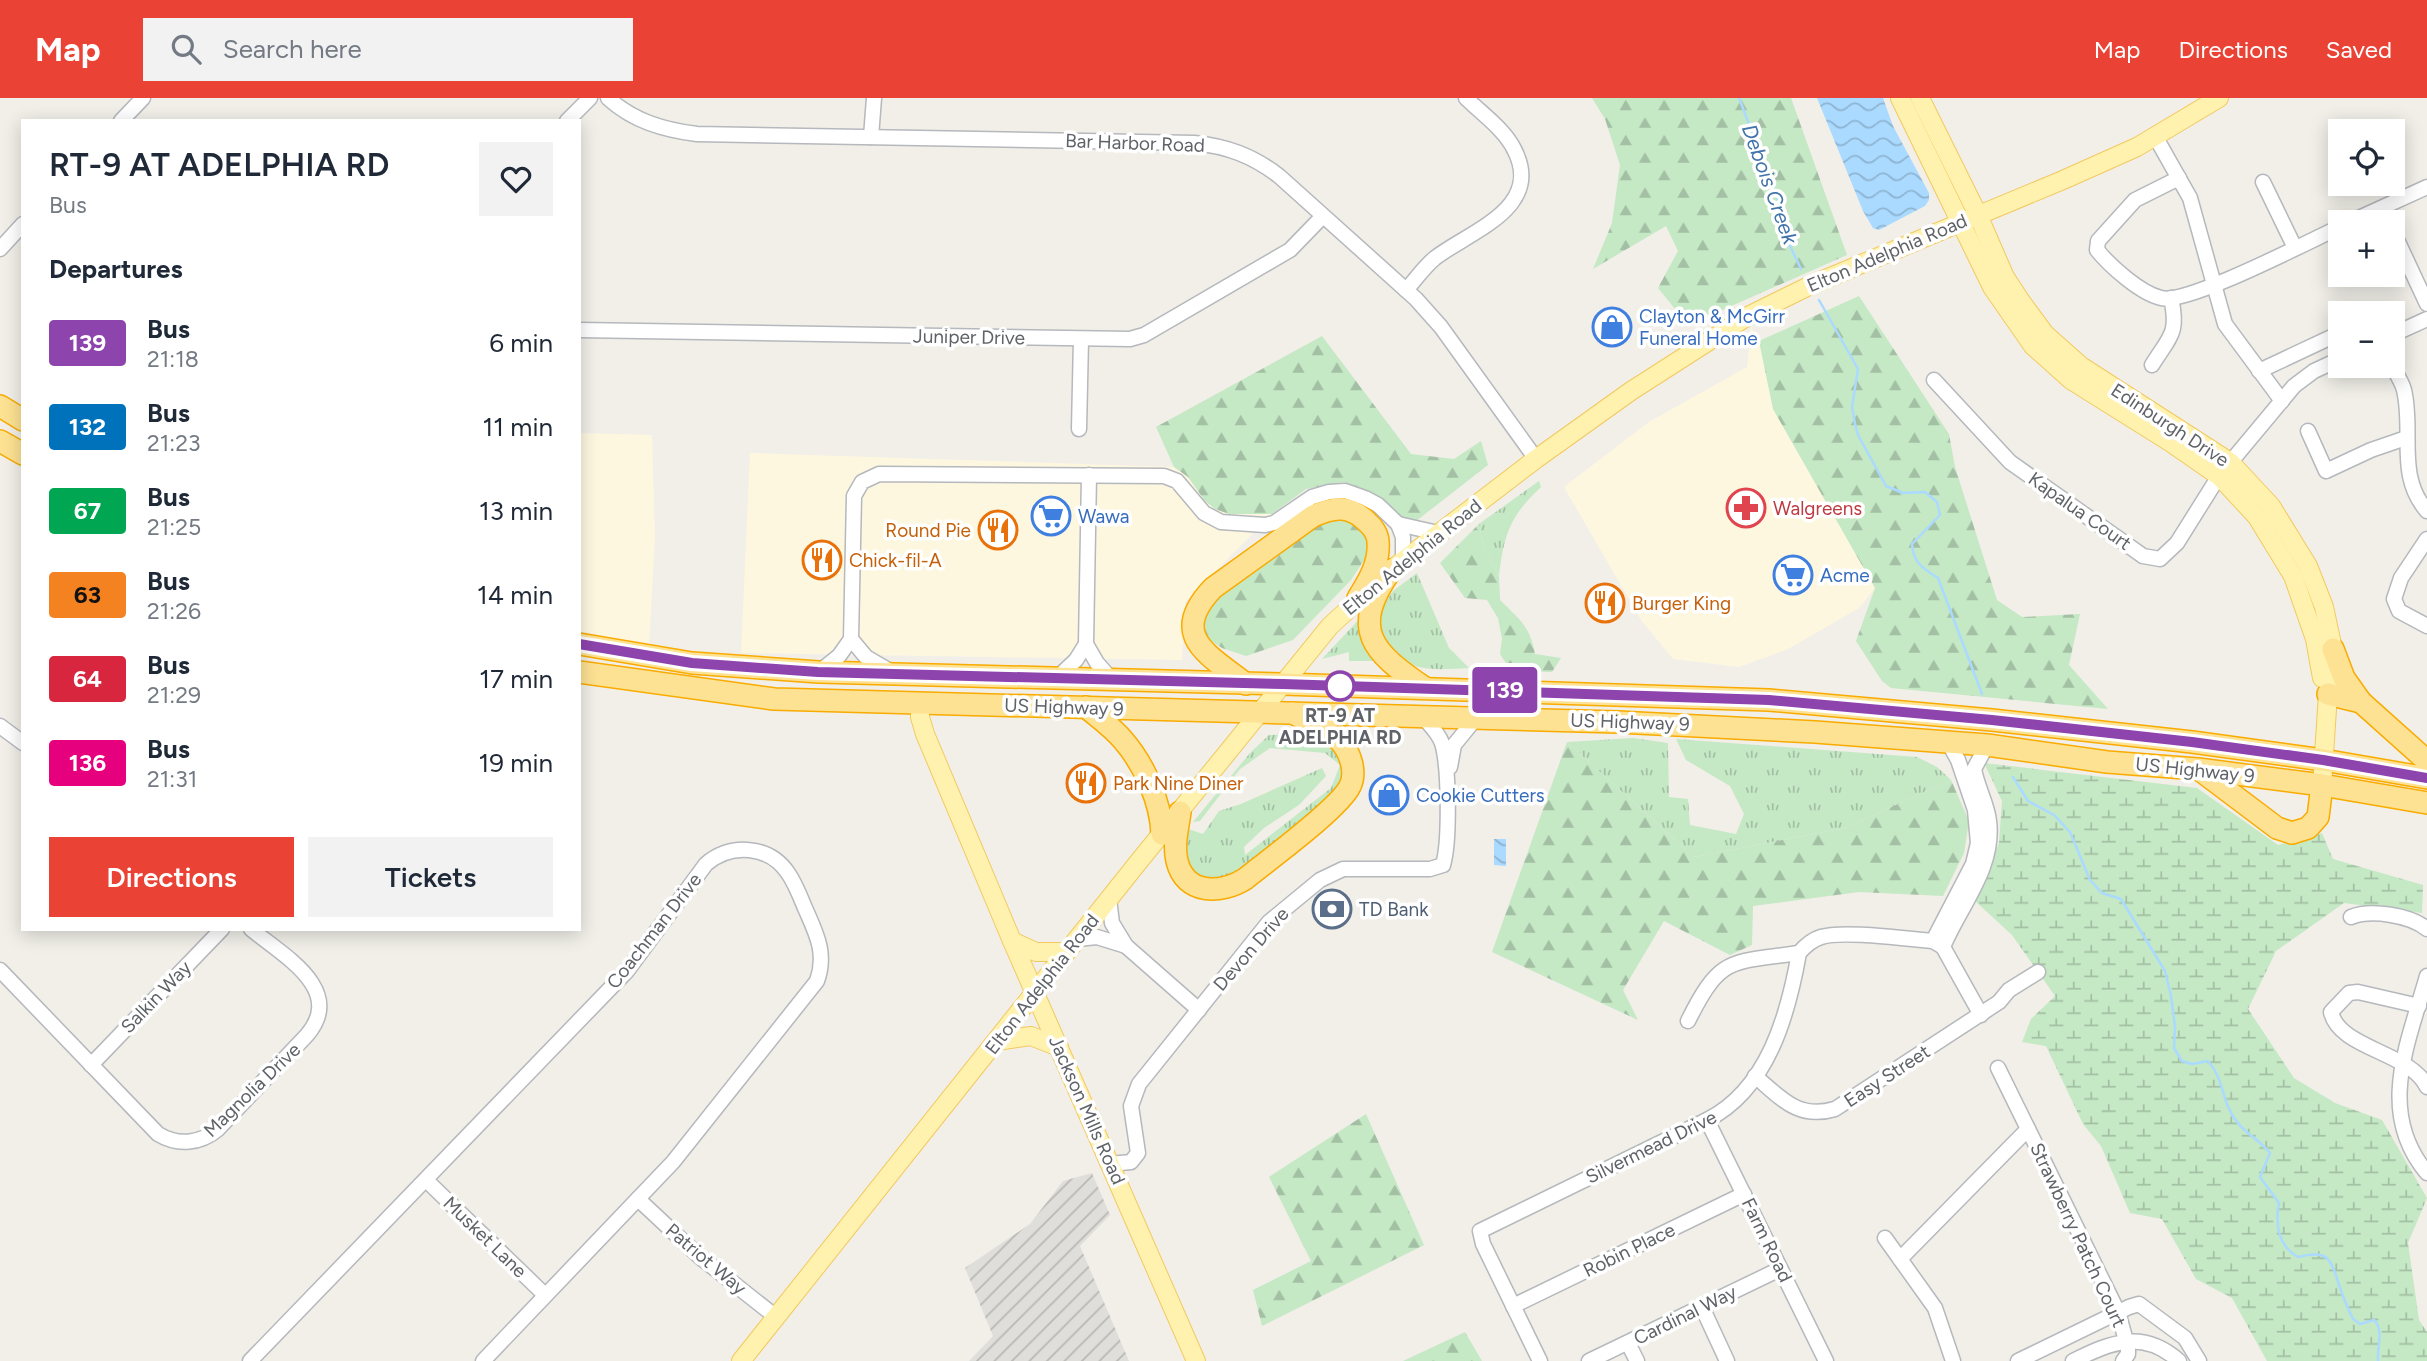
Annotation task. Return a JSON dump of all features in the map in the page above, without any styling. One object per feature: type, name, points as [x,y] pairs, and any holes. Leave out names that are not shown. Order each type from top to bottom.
[{"type":"highway","points":[[0,406],[21,419]]},
{"type":"highway","points":[[0,440],[21,453]]},
{"type":"highway","points":[[1246,684],[1211,659],[1200,647],[1193,632],[1192,619],[1199,603],[1213,588],[1313,516],[1331,508],[1349,509],[1361,515],[1372,526],[1378,540],[1377,557],[1371,576],[1358,598]]},
{"type":"highway","points":[[1397,565],[1377,589],[1371,608],[1372,637],[1379,653],[1386,660],[1425,688]]},
{"type":"highway","name":"US Highway 9","points":[[581,644],[692,663],[818,672],[1621,694],[1810,703],[2080,729],[2323,760],[2427,778]]},
{"type":"highway","points":[[2333,649],[2344,678],[2361,702],[2427,761]]},
{"type":"highway","name":"US Highway 9","points":[[581,672],[767,699],[1706,725],[1948,742],[2107,762],[2198,769],[2322,785],[2427,803]]},
{"type":"highway","points":[[2328,694],[2361,702]]},
{"type":"highway","points":[[1086,707],[1115,731],[1130,748],[1156,795],[1163,834]]},
{"type":"highway","points":[[1180,812],[1175,846],[1178,865],[1187,879],[1195,884],[1202,888],[1218,890],[1244,879],[1333,806],[1350,786],[1353,776],[1350,758],[1341,742],[1291,712]]},
{"type":"highway","points":[[2198,769],[2277,828],[2292,833],[2308,828],[2318,817],[2322,785]]},
{"type":"main road","name":"Edinburgh Drive","points":[[1900,98],[1992,287],[2033,346],[2071,380],[2170,442],[2224,468],[2294,576],[2309,616],[2319,654],[2322,679],[2328,694]]},
{"type":"main road","name":"Edinburgh Drive","points":[[1920,98],[2012,289],[2045,334],[2081,366],[2224,468],[2272,506],[2290,533],[2308,566],[2324,607],[2333,649],[2334,682],[2328,694],[2322,785]]},
{"type":"main road","name":"Elton Adelphia Road","points":[[741,1361],[1109,899],[1330,626],[1358,598],[1536,459],[1678,359],[1748,316],[1811,285],[2137,147],[2219,98]]},
{"type":"main road","name":"Jackson Mills Road","points":[[920,702],[920,717],[925,734],[1012,941],[1196,1361]]},
{"type":"main road","points":[[1012,941],[1036,952],[1072,945]]},
{"type":"main road","points":[[997,1041],[1031,1036],[1059,1047]]},
{"type":"street","points":[[123,119],[143,98]]},
{"type":"street","points":[[569,119],[590,98]]},
{"type":"street","name":"Bar Harbor Road","points":[[608,98],[644,121],[678,132],[1208,144],[1233,150],[1268,168],[1406,290],[1441,327],[1536,459]]},
{"type":"street","points":[[871,137],[874,98]]},
{"type":"street","points":[[1406,290],[1435,258],[1501,216],[1514,200],[1518,189],[1520,166],[1514,149],[1466,98]]},
{"type":"street","points":[[2155,136],[2190,198],[2225,324],[2282,401]]},
{"type":"street","points":[[2179,178],[2135,200],[2098,241],[2097,250],[2103,257],[2142,290],[2162,299],[2180,298],[2214,285],[2328,233]]},
{"type":"street","points":[[2263,182],[2295,248]]},
{"type":"street","points":[[2376,210],[2427,187]]},
{"type":"street","name":"Juniper Drive","points":[[581,330],[1130,339],[1144,335],[1290,250],[1322,217]]},
{"type":"street","points":[[0,249],[21,226]]},
{"type":"street","points":[[2405,257],[2427,304]]},
{"type":"street","points":[[2152,365],[2175,327],[2171,298]]},
{"type":"street","points":[[2405,329],[2427,319]]},
{"type":"street","points":[[2259,372],[2328,338]]},
{"type":"street","points":[[1079,429],[1081,339]]},
{"type":"street","points":[[2224,468],[2294,386],[2314,370],[2328,364]]},
{"type":"street","points":[[2399,378],[2404,388],[2411,486],[2427,511]]},
{"type":"street","name":"Kapalua Court","points":[[1934,380],[2010,462],[2143,556],[2160,559],[2177,543],[2224,468]]},
{"type":"street","points":[[2308,431],[2326,471],[2371,450],[2406,438]]},
{"type":"street","points":[[818,672],[839,656],[851,639],[853,501],[856,490],[866,479],[879,474],[1169,477],[1181,484],[1208,516],[1231,524],[1274,523],[1312,497],[1336,491],[1366,498],[1378,505],[1398,524],[1403,537],[1397,565]]},
{"type":"street","points":[[1056,679],[1076,660],[1086,644],[1089,475]]},
{"type":"street","points":[[1398,524],[1438,533]]},
{"type":"street","points":[[2427,539],[2401,578],[2394,599],[2399,611],[2427,626]]},
{"type":"street","points":[[851,639],[866,657],[894,674]]},
{"type":"street","points":[[1086,644],[1097,663],[1112,680]]},
{"type":"street","points":[[1422,716],[1437,732],[1447,775]]},
{"type":"street","points":[[1447,775],[1454,745],[1475,718]]},
{"type":"street","points":[[0,726],[21,742]]},
{"type":"street","points":[[1948,742],[1961,768],[1978,822],[1977,851],[1970,882]]},
{"type":"street","points":[[1938,944],[1970,882],[1985,862],[1990,838],[1987,811],[1976,781],[1974,766],[1987,745]]},
{"type":"street","name":"Devon Drive","points":[[1110,1164],[1131,1162],[1138,1153],[1131,1106],[1139,1084],[1276,916],[1326,876],[1349,868],[1430,869],[1443,865],[1447,844],[1447,775]]},
{"type":"street","name":"Coachman Drive","points":[[250,1361],[626,971],[706,864],[732,850],[747,849],[773,858],[788,872],[817,934],[822,959],[817,981],[694,1138],[483,1361]]},
{"type":"street","points":[[1109,899],[1112,923],[1126,946],[1199,1010]]},
{"type":"street","points":[[2351,917],[2367,912],[2378,913],[2414,922],[2427,929]]},
{"type":"street","name":"Salkin Way","points":[[91,1065],[220,931]]},
{"type":"street","name":"Magnolia Drive","points":[[0,971],[153,1129],[164,1138],[192,1142],[212,1133],[307,1035],[318,1017],[318,996],[309,978],[253,931]]},
{"type":"street","points":[[1688,1021],[1712,979],[1724,968],[1745,961],[1799,953],[1814,939],[1831,934],[1938,944]]},
{"type":"street","points":[[1072,945],[1097,937],[1126,946]]},
{"type":"street","points":[[1938,944],[1981,1015]]},
{"type":"street","name":"Silvermead Drive","points":[[1513,1306],[1483,1244],[1480,1231],[1707,1120],[1733,1103],[1755,1076],[1772,1048],[1792,992],[1799,953]]},
{"type":"street","name":"Easy Street","points":[[1755,1076],[1795,1108],[1825,1112],[1843,1106],[1981,1015],[2010,990],[2038,972]]},
{"type":"street","points":[[2426,1170],[2411,1151],[2402,1128],[2398,1098],[2403,1064],[2427,976]]},
{"type":"street","points":[[2419,1006],[2358,992],[2349,993],[2331,1012],[2342,1030],[2403,1064],[2420,1076],[2427,1087]]},
{"type":"street","name":"Strawberry Patch Court","points":[[1998,1068],[2118,1312],[2127,1341]]},
{"type":"street","name":"Farm Road","points":[[1707,1120],[1826,1361]]},
{"type":"street","points":[[1900,1259],[2028,1129]]},
{"type":"street","name":"Devon Drive","points":[[1121,1188],[1130,1172],[1145,1160],[1147,1153],[1136,1136]]},
{"type":"street","name":"Musket Lane","points":[[426,1180],[545,1294]]},
{"type":"street","name":"Robin Place","points":[[1513,1306],[1744,1194]]},
{"type":"street","name":"Patriot Way","points":[[638,1199],[700,1256],[776,1317]]},
{"type":"street","points":[[1885,1238],[1935,1308],[1953,1361]]},
{"type":"street","name":"Cardinal Way","points":[[1589,1361],[1780,1269]]},
{"type":"street","points":[[2018,1361],[2139,1304],[2185,1338],[2199,1361]]},
{"type":"street","points":[[1513,1306],[1540,1361]]},
{"type":"street","points":[[1702,1307],[1727,1361]]},
{"type":"street","points":[[2073,1361],[2102,1347],[2127,1341],[2159,1347],[2179,1361]]},
{"type":"street","points":[[2123,1361],[2128,1354],[2127,1341]]},
{"type":"street","points":[[1628,1343],[1637,1361]]},
{"type":"shaded area","points":[[1751,327],[1759,341],[1773,409],[1875,588],[1859,608],[1788,649],[1739,667],[1673,659],[1641,620],[1564,487],[1649,422],[1747,367]]},
{"type":"shaded area","points":[[581,433],[652,435],[655,538],[649,646],[581,631]]},
{"type":"shaded area","points":[[750,453],[1174,467],[1188,477],[1205,501],[1229,514],[1272,514],[1185,602],[1182,660],[741,653]]},
{"type":"shaded area","points":[[1092,1173],[1110,1215],[1080,1246],[1129,1361],[969,1361],[993,1336],[965,1268],[1030,1224],[1063,1181]]},
{"type":"green space","points":[[1592,98],[1791,98],[1847,255],[1720,311],[1684,320],[1658,288],[1678,251],[1666,226],[1593,269],[1612,223],[1620,165],[1605,119]]},
{"type":"green space","points":[[1859,296],[1949,434],[1955,467],[1997,600],[2022,617],[2080,614],[2069,665],[2108,709],[1891,688],[1882,681],[1856,641],[1875,588],[1773,409],[1759,341]]},
{"type":"green space","points":[[1322,336],[1411,454],[1454,459],[1481,441],[1488,465],[1411,525],[1385,501],[1344,482],[1306,489],[1272,514],[1229,514],[1215,509],[1205,501],[1188,477],[1174,467],[1156,427]]},
{"type":"green space","points":[[1539,481],[1541,487],[1522,507],[1510,527],[1503,548],[1499,576],[1483,545],[1479,524]]},
{"type":"green space","points":[[1325,516],[1347,520],[1365,532],[1368,554],[1351,580],[1293,640],[1246,656],[1222,648],[1202,635],[1200,612],[1209,599]]},
{"type":"green space","points":[[1479,524],[1483,545],[1499,576],[1500,600],[1527,630],[1535,654],[1561,658],[1552,672],[1511,671],[1500,654],[1502,639],[1498,618],[1487,600],[1465,598],[1440,563]]},
{"type":"green space","points":[[1417,573],[1449,648],[1469,668],[1424,668],[1405,662],[1383,650],[1378,612],[1393,591]]},
{"type":"green space","points":[[1365,613],[1375,661],[1349,661],[1349,652],[1322,659]]},
{"type":"green space","points":[[1298,734],[1328,744],[1336,753],[1345,769],[1339,793],[1226,881],[1195,877],[1184,854],[1188,829],[1203,834],[1219,811],[1322,768],[1326,776],[1299,805],[1264,828],[1244,847],[1245,855],[1331,788],[1340,765],[1325,753],[1270,748],[1240,769],[1200,821],[1193,822],[1250,753],[1269,735]]},
{"type":"green space","points":[[1633,738],[1668,743],[1669,797],[1688,799],[1690,825],[1736,834],[1744,814],[1730,786],[1686,760],[1676,739],[1917,757],[1937,767],[1951,780],[1845,828],[1694,857],[1567,742]]},
{"type":"green space","points":[[1567,742],[1694,857],[1845,828],[1951,780],[1969,821],[1964,853],[1943,896],[1859,892],[1753,906],[1752,945],[1730,955],[1664,921],[1623,990],[1638,1020],[1492,952]]},
{"type":"green space","points":[[1984,763],[2197,788],[2278,845],[2322,833],[2333,859],[2423,885],[2422,913],[2344,903],[2276,951],[2248,1009],[2294,1078],[2335,1103],[2382,1120],[2427,1198],[2408,1243],[2419,1320],[2427,1332],[2427,1361],[2267,1361],[2232,1298],[2196,1279],[2162,1219],[2130,1213],[2101,1146],[2083,1124],[2046,1046],[2022,1042],[2031,1019],[2055,996],[2012,935],[1974,900],[1999,843],[2002,801]]},
{"type":"green space","points":[[1366,1114],[1424,1245],[1262,1326],[1253,1290],[1311,1261],[1269,1177]]},
{"type":"green space","points":[[1465,1332],[1482,1361],[1403,1361]]},
{"type":"water","points":[[1817,98],[1883,98],[1893,126],[1929,193],[1925,206],[1879,230],[1873,228],[1863,211]]},
{"type":"water","points":[[1494,839],[1506,839],[1506,866],[1494,865]]},
{"type":"waterway","name":"Debois Creek","points":[[1739,98],[1792,236],[1790,246],[1801,269]]},
{"type":"waterway","name":"Debois Creek","points":[[1819,300],[1858,369],[1852,407],[1855,424],[1858,435],[1886,486],[1903,493],[1925,492],[1937,502],[1940,515],[1912,544],[1914,556],[1938,578],[1982,694]]},
{"type":"waterway","name":"Debois Creek","points":[[2013,777],[2028,801],[2054,815],[2070,832],[2090,880],[2102,893],[2121,899],[2165,971],[2175,1027],[2174,1048],[2182,1061],[2192,1064],[2208,1061],[2232,1114],[2270,1153],[2260,1177],[2279,1203],[2277,1219],[2282,1241],[2298,1257],[2315,1254],[2326,1257],[2333,1266],[2353,1319],[2360,1324],[2374,1320],[2377,1324],[2378,1361]]},
{"type":"bus line","name":"139","points":[[581,644],[692,663],[818,672],[1769,700],[1992,720],[2192,742],[2427,778]]},
{"type":"place","name":"Clayton & McGirr Funeral Home","points":[[1612,327]]},
{"type":"place","name":"Walgreens","points":[[1746,508]]},
{"type":"place","name":"Wawa","points":[[1051,516]]},
{"type":"place","name":"Round Pie","points":[[998,530]]},
{"type":"place","name":"Chick-fil-A","points":[[822,560]]},
{"type":"place","name":"Acme","points":[[1793,575]]},
{"type":"place","name":"Burger King","points":[[1605,603]]},
{"type":"place","name":"RT-9 AT ADELPHIA RD","points":[[1340,686]]},
{"type":"place","name":"Park Nine Diner","points":[[1086,783]]},
{"type":"place","name":"Cookie Cutters","points":[[1389,795]]},
{"type":"place","name":"TD Bank","points":[[1332,909]]}]
